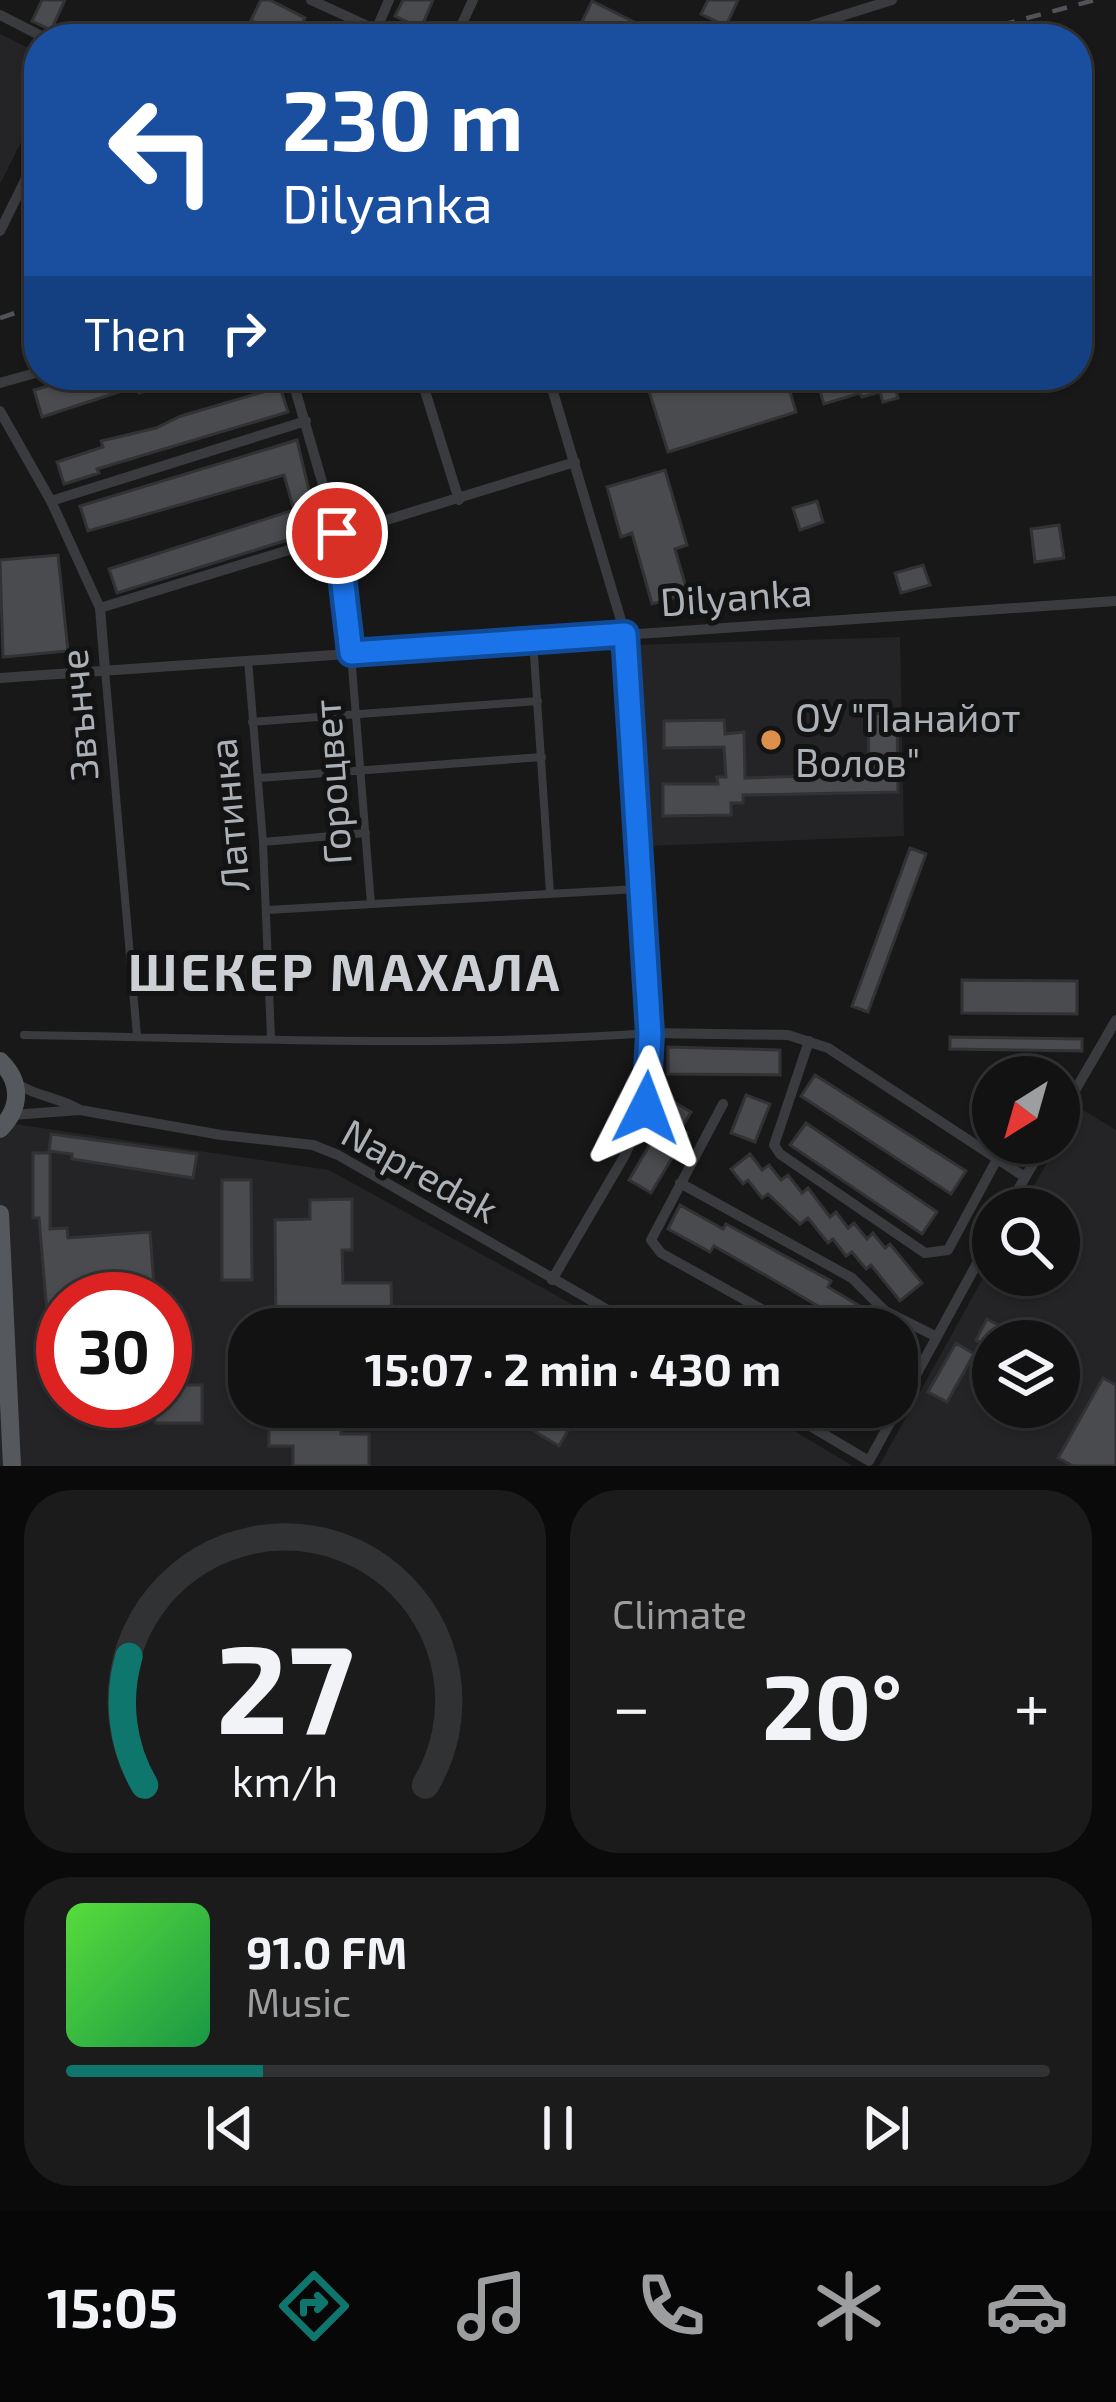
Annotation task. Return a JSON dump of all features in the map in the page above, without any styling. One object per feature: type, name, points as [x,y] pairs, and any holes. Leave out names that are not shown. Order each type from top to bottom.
[{"type":"main road","points":[[0,1061],[16,1083],[17,1102],[3,1126]]},
{"type":"main road","points":[[0,1214],[12,1466]]},
{"type":"street","points":[[311,0],[363,24]]},
{"type":"street","points":[[816,24],[892,0]]},
{"type":"street","points":[[0,232],[24,183]]},
{"type":"street","name":"Гороцвет","points":[[296,390],[337,533],[358,714],[371,904]]},
{"type":"street","points":[[425,390],[460,500]]},
{"type":"street","points":[[552,1280],[625,1155],[646,1108],[650,1034],[625,634],[553,390]]},
{"type":"street","name":"Звънче","points":[[0,411],[51,501],[100,608],[137,1036]]},
{"type":"street","points":[[51,501],[306,422]]},
{"type":"street","points":[[100,608],[575,462]]},
{"type":"street","name":"Dilyanka","points":[[0,678],[1116,601]]},
{"type":"street","points":[[533,640],[550,893]]},
{"type":"street","name":"Латинка","points":[[248,659],[263,842],[271,1038]]},
{"type":"street","points":[[252,722],[538,701]]},
{"type":"street","points":[[259,778],[542,757]]},
{"type":"street","points":[[263,842],[367,833]]},
{"type":"street","points":[[267,910],[638,890]]},
{"type":"street","points":[[1080,1082],[1116,1020]]},
{"type":"street","points":[[24,1035],[788,1035],[828,1048],[972,1146]]},
{"type":"street","points":[[809,1041],[774,1145],[780,1154],[925,1253],[948,1250],[995,1164]]},
{"type":"street","name":"Napredak","points":[[16,1083],[80,1110],[221,1135],[313,1145],[603,1308]]},
{"type":"street","points":[[723,1104],[651,1240],[661,1253],[759,1308]]},
{"type":"street","name":"Napredak","points":[[3,1126],[80,1110]]},
{"type":"street","points":[[1000,1164],[1024,1177]]},
{"type":"street","points":[[1018,1188],[1032,1164]]},
{"type":"street","points":[[680,1183],[851,1278],[885,1311],[937,1337]]},
{"type":"street","points":[[918,1364],[972,1273]]},
{"type":"street","points":[[813,1428],[869,1461],[884,1428]]},
{"type":"shaded area","points":[[0,34],[24,46],[24,136],[0,184]]},
{"type":"shaded area","name":"ОУ \"Панайот Волов\"","points":[[900,637],[904,836],[647,846],[635,645]]},
{"type":"shaded area","points":[[1080,1108],[1116,1130],[1116,1466],[879,1466],[900,1428],[918,1428],[918,1396],[973,1296],[1080,1296],[1080,1188],[1033,1188],[1046,1164],[1080,1164]]},
{"type":"shaded area","points":[[0,1118],[14,1124],[329,1170],[579,1308],[228,1308],[228,1428],[789,1428],[853,1466],[0,1466]]},
{"type":"building","points":[[42,0],[65,0],[54,24],[32,21]]},
{"type":"building","points":[[261,0],[305,18],[302,24],[251,20]]},
{"type":"building","points":[[403,0],[433,0],[423,24],[395,16]]},
{"type":"building","points":[[708,0],[738,0],[727,24],[701,14]]},
{"type":"building","points":[[592,1],[638,24],[581,24]]},
{"type":"building","points":[[34,390],[125,390],[42,417]]},
{"type":"building","points":[[270,390],[281,390],[288,412],[97,469],[99,473],[64,484],[57,462],[103,447],[101,441],[156,428]]},
{"type":"building","points":[[649,390],[789,390],[796,412],[668,452]]},
{"type":"building","points":[[820,390],[896,390],[898,398],[883,402],[880,392],[862,397],[860,393],[824,404]]},
{"type":"building","points":[[297,440],[323,529],[117,593],[109,569],[294,510],[284,475],[88,531],[80,506]]},
{"type":"building","points":[[665,470],[687,545],[675,549],[688,594],[652,604],[632,533],[621,537],[607,487]]},
{"type":"building","points":[[817,501],[823,522],[800,530],[793,508]]},
{"type":"building","points":[[1059,525],[1064,558],[1035,562],[1031,529]]},
{"type":"building","points":[[58,555],[68,651],[3,657],[0,560]]},
{"type":"building","points":[[923,565],[930,585],[901,593],[895,573]]},
{"type":"building","points":[[897,713],[898,792],[743,795],[743,803],[731,803],[731,815],[663,816],[663,784],[718,784],[717,777],[726,777],[724,747],[664,748],[664,721],[724,720],[725,734],[744,732],[745,778],[869,774],[868,714]]},
{"type":"building","points":[[910,848],[926,854],[868,1012],[852,1006]]},
{"type":"building","points":[[962,980],[1077,981],[1077,1014],[962,1013]]},
{"type":"building","points":[[950,1037],[1082,1039],[1082,1051],[950,1049]]},
{"type":"building","points":[[668,1047],[780,1050],[780,1075],[668,1074]]},
{"type":"building","points":[[815,1075],[966,1171],[951,1194],[801,1096]]},
{"type":"building","points":[[746,1095],[770,1104],[755,1142],[731,1133]]},
{"type":"building","points":[[669,1099],[691,1112],[681,1129],[687,1133],[651,1193],[629,1180],[663,1122],[657,1118]]},
{"type":"building","points":[[806,1123],[937,1212],[922,1234],[790,1145]]},
{"type":"building","points":[[51,1134],[197,1154],[193,1178],[72,1159],[72,1154],[49,1151]]},
{"type":"building","points":[[33,1153],[50,1153],[50,1229],[67,1228],[68,1238],[150,1232],[153,1272],[44,1272],[39,1218],[33,1218]]},
{"type":"building","points":[[750,1154],[762,1170],[769,1165],[781,1180],[788,1175],[802,1193],[808,1188],[830,1217],[836,1212],[848,1228],[854,1223],[867,1239],[873,1233],[885,1248],[890,1244],[922,1283],[900,1301],[871,1265],[866,1269],[852,1252],[846,1256],[833,1239],[828,1243],[808,1218],[800,1224],[768,1194],[762,1198],[748,1180],[743,1184],[731,1169]]},
{"type":"building","points":[[222,1180],[251,1180],[252,1280],[222,1280]]},
{"type":"building","points":[[352,1199],[352,1250],[342,1250],[343,1283],[391,1283],[392,1308],[276,1308],[275,1220],[310,1219],[310,1200]]},
{"type":"building","points":[[680,1205],[723,1229],[726,1224],[831,1281],[828,1287],[863,1308],[817,1308],[714,1246],[710,1252],[668,1229]]},
{"type":"building","points":[[956,1343],[972,1353],[947,1402],[928,1392]]},
{"type":"building","points":[[1103,1378],[1116,1385],[1116,1466],[1073,1466],[1058,1458],[1075,1428],[1080,1428],[1080,1419]]},
{"type":"building","points":[[192,1385],[202,1385],[202,1423],[192,1423]]},
{"type":"building","points":[[269,1428],[341,1428],[341,1434],[369,1434],[369,1466],[293,1466],[293,1446],[269,1446]]},
{"type":"building","points":[[529,1428],[570,1428],[559,1446]]},
{"type":"railway","points":[[1005,24],[1095,0]]},
{"type":"railway","points":[[0,318],[24,310]]},
{"type":"place","name":"ОУ \"Панайот Волов\"","points":[[771,740]]},
{"type":"district","name":"ШЕКЕР МАХАЛА","points":[[345,973]]},
{"type":"route","points":[[337,533],[351,653],[625,634],[650,1034],[646,1108]]}]
